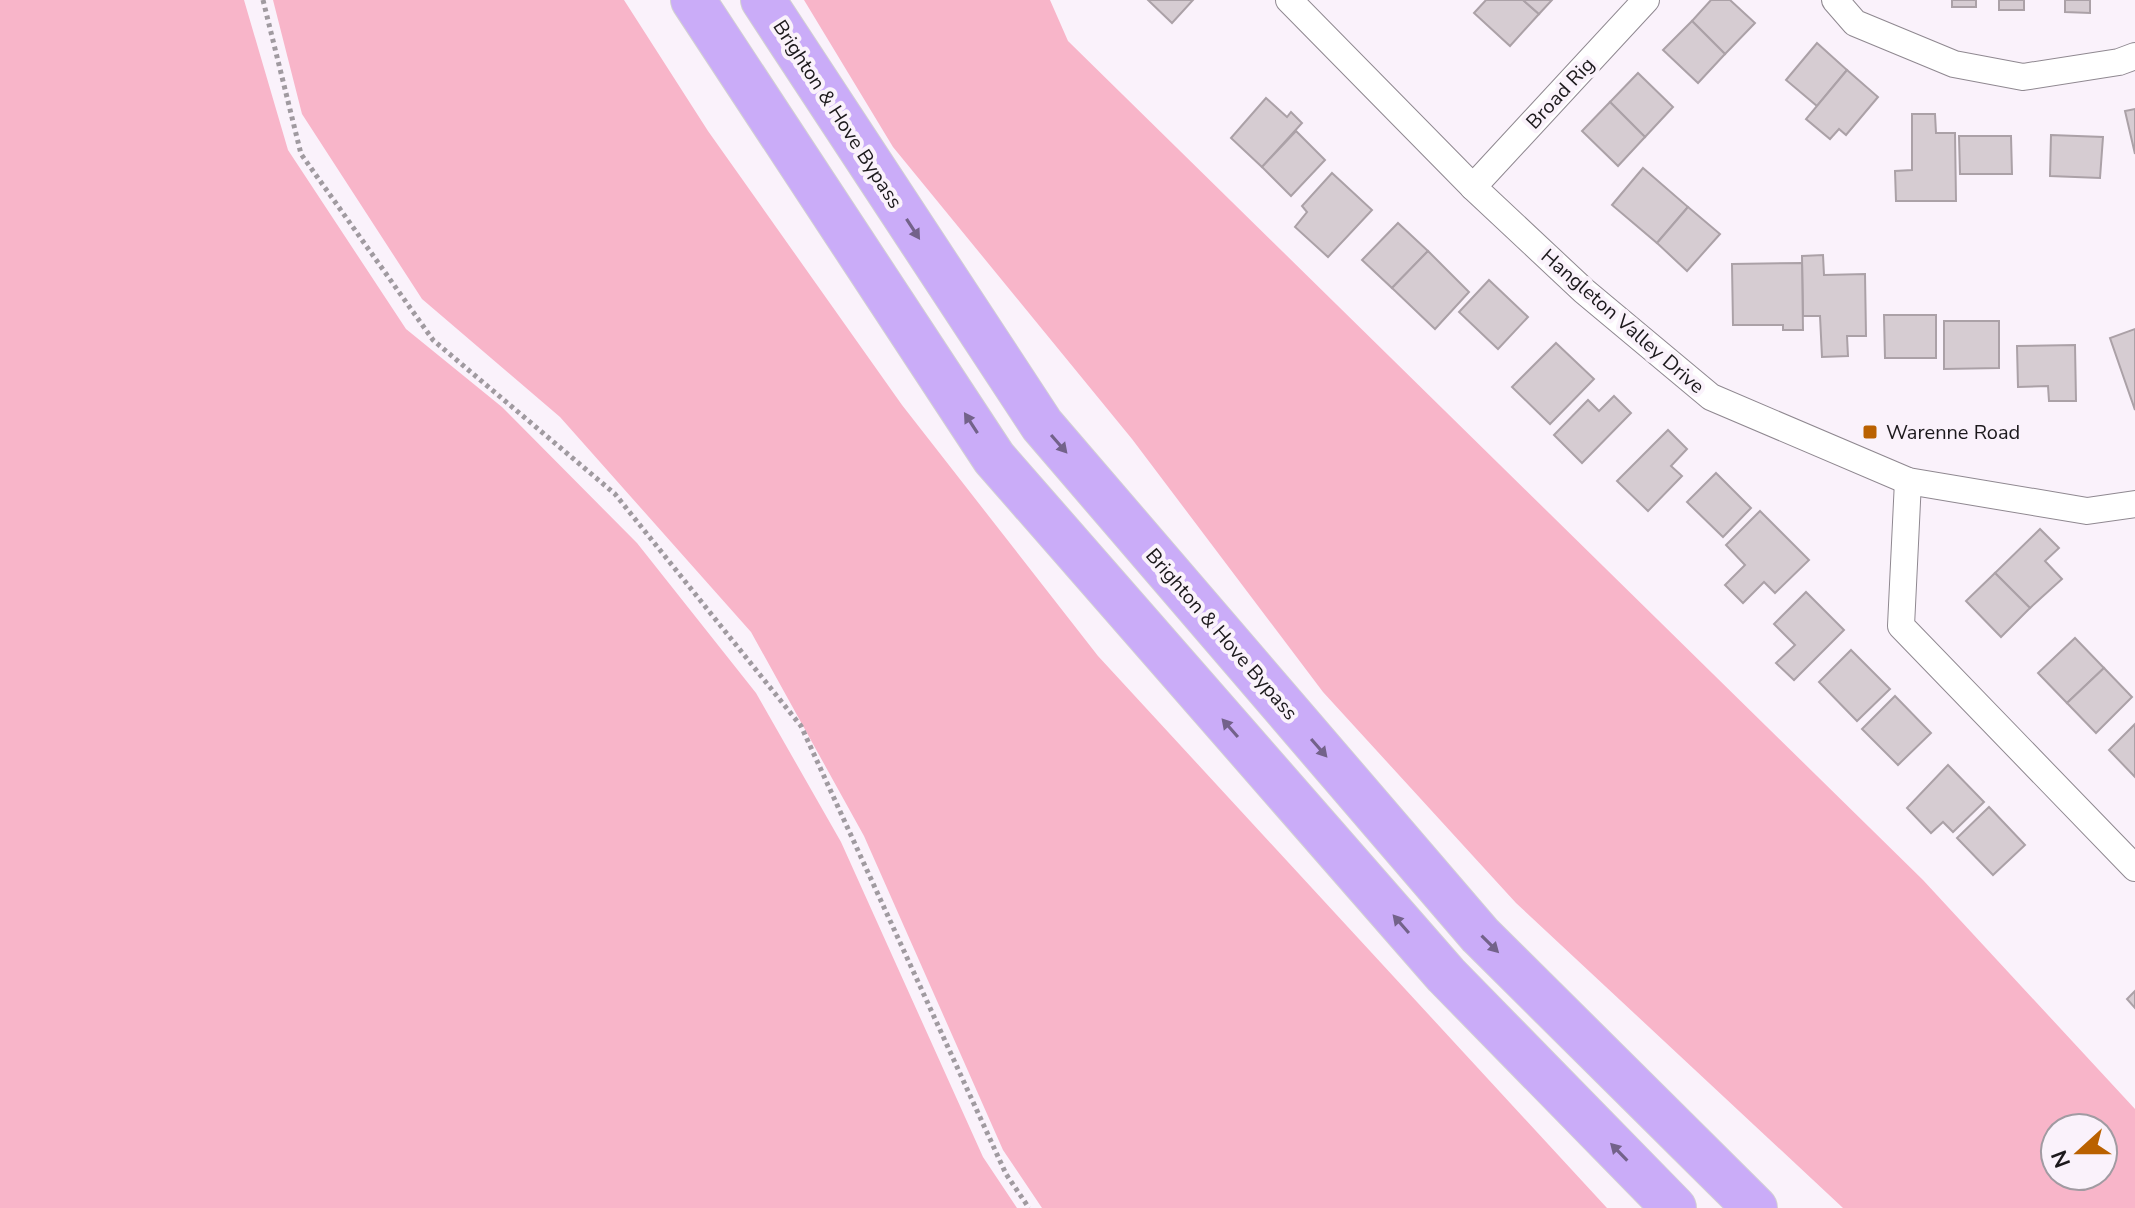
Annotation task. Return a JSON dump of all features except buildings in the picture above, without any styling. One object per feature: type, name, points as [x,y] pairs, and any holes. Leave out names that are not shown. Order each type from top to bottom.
[{"type":"highway","points":[[693,0],[994,458],[1446,975],[1674,1208]]},
{"type":"highway","name":"Brighton & Hove Bypass","points":[[763,0],[1042,425],[1480,935],[1755,1208]]},
{"type":"street","name":"Hangleton Valley Drive","points":[[1289,0],[1473,187],[1584,291],[1711,397],[1908,481],[2087,511],[2135,504]]},
{"type":"street","name":"Broad Rig","points":[[1473,187],[1646,0]]},
{"type":"street","points":[[1835,0],[1855,23],[1954,64],[2023,77],[2119,62],[2135,56]]},
{"type":"street","points":[[1908,481],[1901,626],[2135,868]]},
{"type":"path","points":[[263,0],[301,154],[433,340],[615,494],[801,726],[1006,1174],[1029,1208]]},
{"type":"shaded area","points":[[0,0],[244,0],[288,150],[406,329],[502,407],[637,543],[756,693],[841,842],[983,1157],[1017,1208],[0,1208]]},
{"type":"shaded area","points":[[273,0],[624,0],[708,131],[902,405],[1098,656],[1607,1208],[1042,1208],[1003,1150],[864,836],[751,632],[560,417],[422,299],[302,114]]},
{"type":"shaded area","points":[[804,0],[1050,0],[1068,41],[1923,880],[2135,1109],[2135,1208],[1843,1208],[1516,903],[1323,692],[1132,439],[893,147]]},
{"type":"place","name":"Warenne Road","points":[[1870,432]]}]
